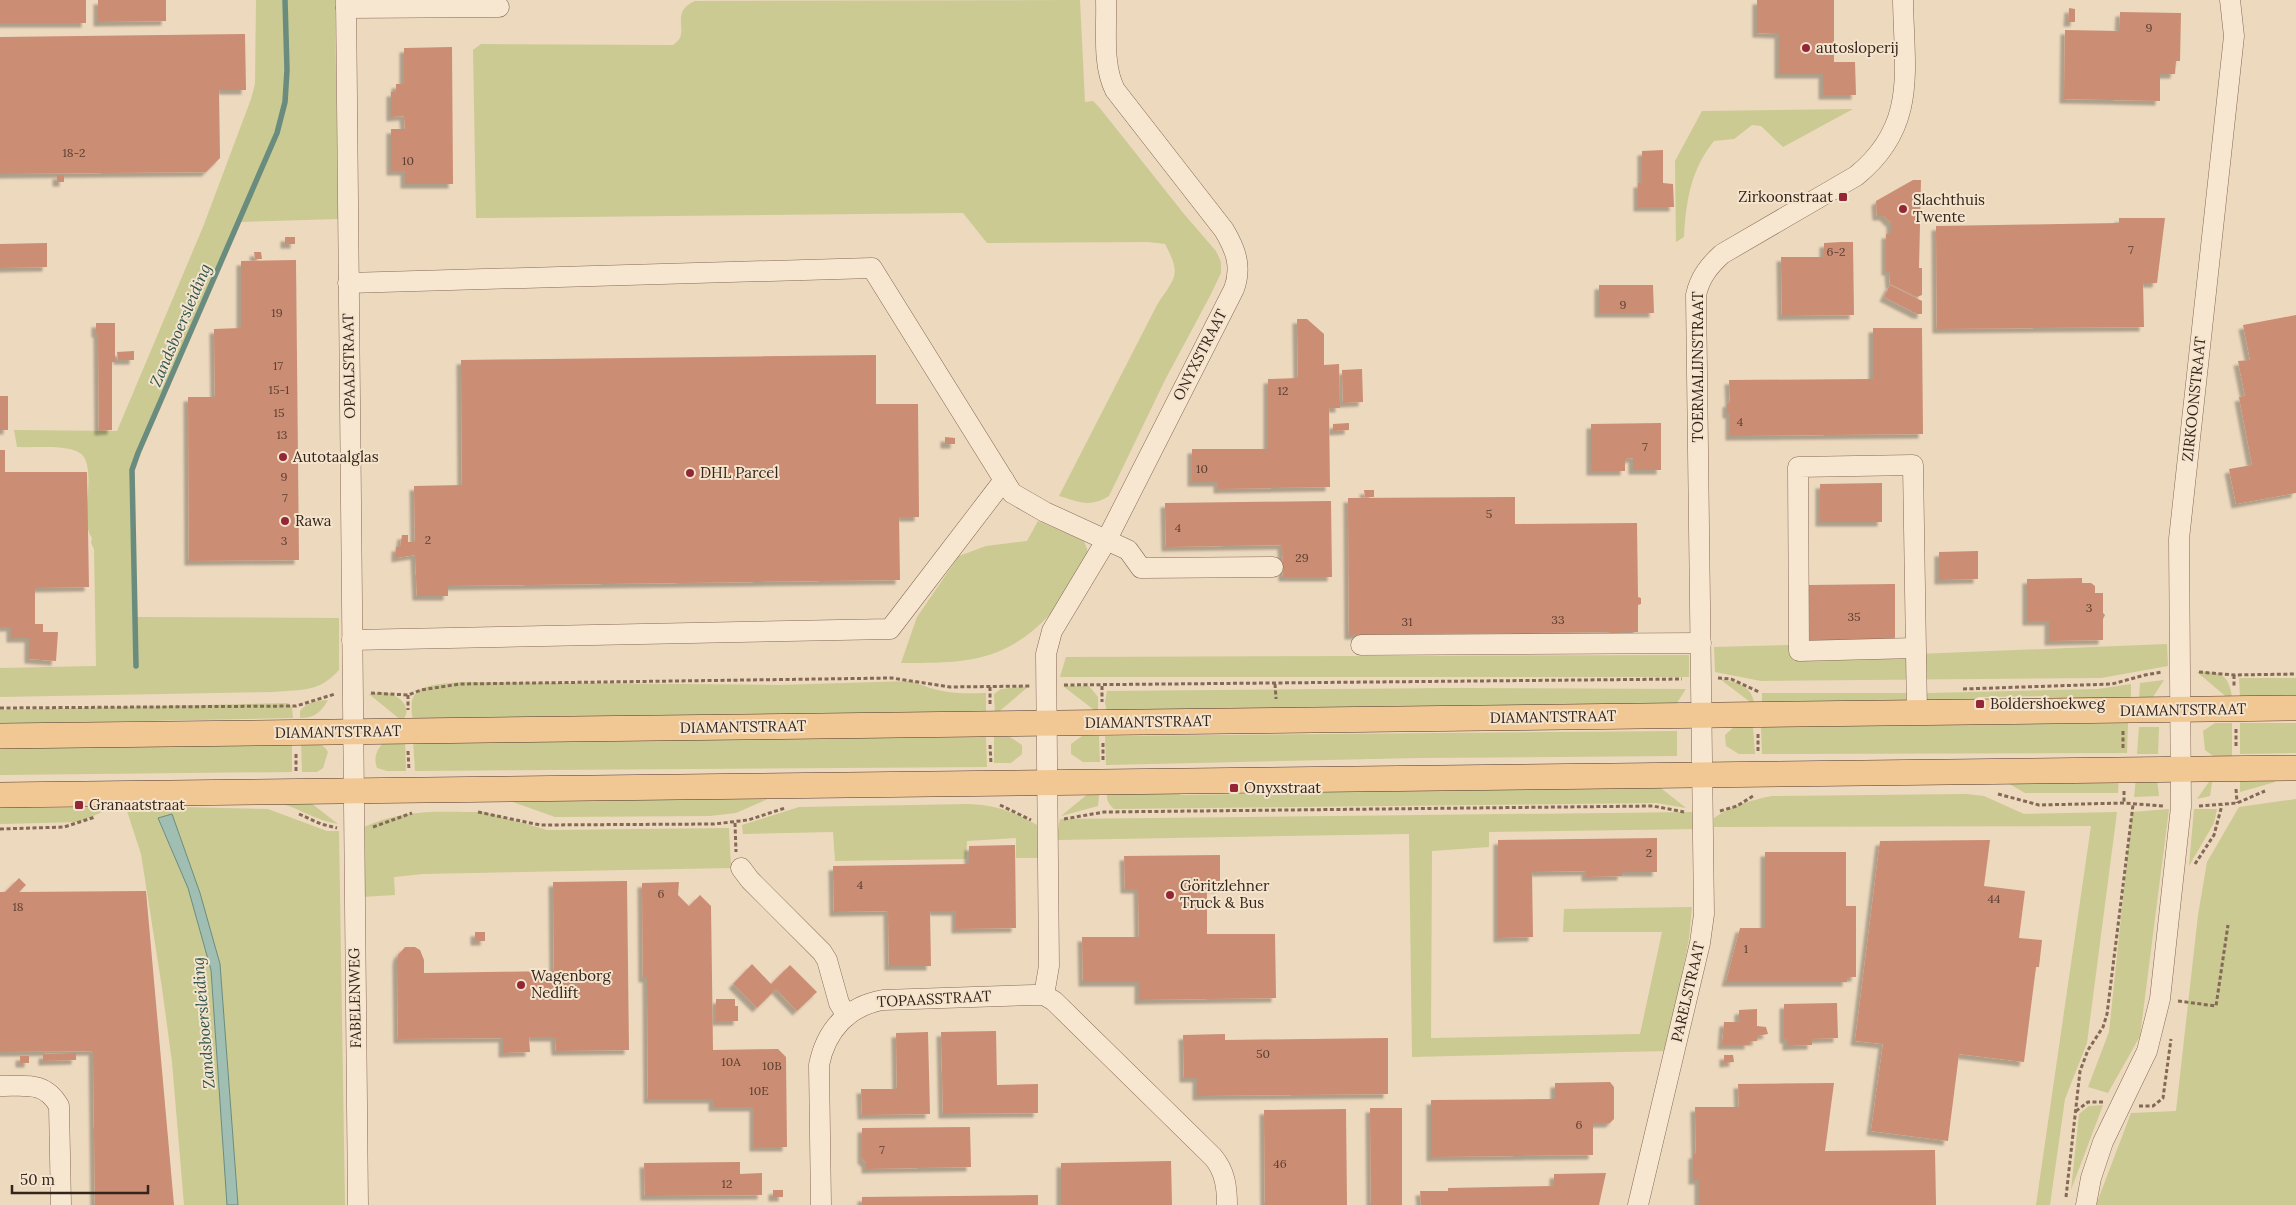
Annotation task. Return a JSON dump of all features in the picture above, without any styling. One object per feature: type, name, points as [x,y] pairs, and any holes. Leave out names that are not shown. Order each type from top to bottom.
[{"type":"main road","name":"DIAMANTSTRAAT","points":[[0,736],[1702,715],[1757,703],[1917,713],[2296,708]]},
{"type":"main road","points":[[0,795],[1703,775],[1758,784],[2124,769],[2296,768]]},
{"type":"street","name":"ONYXSTRAAT","points":[[1048,782],[1046,654],[1052,631],[1106,541],[1234,289],[1239,270],[1232,243],[1224,230],[1115,90],[1110,80],[1107,66],[1106,0]]},
{"type":"street","name":"TOERMALIJNSTRAAT","points":[[1703,775],[1696,295],[1698,284],[1707,269],[1722,254],[1856,176],[1884,148],[1895,129],[1903,104],[1903,0]]},
{"type":"street","name":"ZIRKOONSTRAAT","points":[[2180,769],[2179,540],[2234,36],[2230,0]]},
{"type":"street","points":[[346,4],[500,6]]},
{"type":"street","name":"OPAALSTRAAT","points":[[346,4],[353,791]]},
{"type":"street","points":[[348,283],[872,268],[1012,493],[1046,512],[1128,550],[1141,568],[1273,567]]},
{"type":"street","points":[[1915,648],[1799,651],[1798,467],[1914,465],[1917,713]]},
{"type":"street","points":[[352,640],[890,629],[1004,480]]},
{"type":"street","points":[[1361,645],[1701,643]]},
{"type":"street","points":[[2086,1205],[2091,1178],[2103,1142],[2148,1051],[2160,999],[2181,807],[2180,769]]},
{"type":"street","name":"PARELSTRAAT","points":[[1638,1205],[1700,943],[1704,895],[1703,775]]},
{"type":"street","points":[[1048,782],[1048,966],[1044,995],[1054,1001],[1213,1157],[1220,1166],[1224,1177],[1227,1205]]},
{"type":"street","name":"FABELENWEG","points":[[353,791],[358,1205]]},
{"type":"street","points":[[741,868],[750,880],[822,952],[827,960],[837,998],[847,1016]]},
{"type":"street","name":"TOPAASSTRAAT","points":[[821,1205],[819,1065],[822,1053],[834,1028],[867,1002],[1044,995]]},
{"type":"street","points":[[0,1086],[39,1086],[52,1094],[59,1106],[61,1205]]},
{"type":"path","points":[[2237,803],[2234,675],[2296,674]]},
{"type":"path","points":[[1102,686],[1104,812]]},
{"type":"path","points":[[1049,820],[1104,812],[1653,806],[1680,812],[1726,811],[1758,784],[1757,703]]},
{"type":"path","points":[[296,706],[297,791]]},
{"type":"path","points":[[2123,710],[2124,803]]},
{"type":"path","points":[[2222,805],[2237,803],[2270,789]]},
{"type":"path","points":[[1993,793],[2039,805],[2124,803],[2133,805],[2107,1014],[2103,1027],[2082,1063],[2066,1205]]},
{"type":"path","points":[[469,812],[497,815],[511,821],[540,825],[735,823],[737,857],[741,868]]},
{"type":"path","points":[[354,828],[372,827],[409,813],[419,813]]},
{"type":"path","points":[[2160,999],[2216,1006],[2228,925]]},
{"type":"green space","points":[[256,0],[335,0],[338,219],[239,222],[132,470],[136,617],[339,618],[339,670],[324,683],[310,689],[293,691],[0,697],[0,668],[96,666],[94,549],[87,522],[88,468],[86,462],[79,453],[64,448],[17,447],[14,430],[117,431],[203,227],[251,99],[255,84]]},
{"type":"green space","points":[[1080,0],[1085,102],[1093,101],[1099,107],[1184,214],[1216,251],[1221,262],[1221,273],[1210,296],[1165,380],[1109,496],[1102,500],[1084,503],[1059,496],[1157,305],[1172,282],[1175,270],[1165,244],[1148,242],[987,243],[963,213],[476,218],[473,50],[481,44],[673,45],[679,40],[681,35],[683,11],[695,1]]},
{"type":"green space","points":[[1853,109],[1783,147],[1761,126],[1752,125],[1734,139],[1714,141],[1695,174],[1688,198],[1684,237],[1676,242],[1675,161],[1702,111]]},
{"type":"green space","points":[[1038,521],[1084,541],[1088,552],[1066,592],[1052,612],[1035,629],[1001,651],[965,660],[901,663],[917,617],[959,556],[986,546],[1027,541]]},
{"type":"green space","points":[[2167,644],[2168,666],[2101,678],[1761,681],[1715,672],[1714,647],[1789,645],[1795,659]]},
{"type":"green space","points":[[1689,655],[1689,677],[1060,677],[1066,657]]},
{"type":"green space","points":[[2197,672],[2217,673],[2225,678],[2232,697],[2230,700]]},
{"type":"green space","points":[[2239,678],[2296,678],[2296,697],[2240,697]]},
{"type":"green space","points":[[1720,679],[1738,684],[1747,689],[1751,693],[1754,705]]},
{"type":"green space","points":[[2164,680],[2151,700],[2139,700],[2140,683]]},
{"type":"green space","points":[[911,681],[947,692],[986,693],[986,716],[413,721],[412,711],[412,701],[419,690],[433,685],[462,682],[778,685]]},
{"type":"green space","points":[[2131,684],[2131,700],[2050,704],[2049,696],[1978,697],[1977,705],[1765,706],[1762,702],[1762,693],[1929,693],[2098,689]]},
{"type":"green space","points":[[1029,686],[995,715],[994,694],[1001,689]]},
{"type":"green space","points":[[1063,686],[1089,686],[1098,697],[1098,713]]},
{"type":"green space","points":[[1453,688],[1686,689],[1673,709],[1107,713],[1105,702],[1107,691]]},
{"type":"green space","points":[[384,692],[394,695],[403,702],[407,711],[402,721],[369,694]]},
{"type":"green space","points":[[328,700],[317,714],[300,718],[300,711],[309,703]]},
{"type":"green space","points":[[288,703],[292,707],[293,718],[0,724],[0,710]]},
{"type":"green space","points":[[2128,723],[2127,753],[1762,754],[1761,727]]},
{"type":"green space","points":[[2215,723],[2232,723],[2232,758],[2216,758],[2205,750],[2203,731]]},
{"type":"green space","points":[[2240,723],[2296,723],[2296,753],[2240,754]]},
{"type":"green space","points":[[1734,727],[1753,727],[1755,754],[1739,754],[1726,746],[1725,735]]},
{"type":"green space","points":[[2139,727],[2159,727],[2158,754],[2137,754]]},
{"type":"green space","points":[[1677,731],[1677,756],[1418,758],[1106,765],[1105,736]]},
{"type":"green space","points":[[1082,736],[1099,736],[1100,762],[1083,762],[1071,754],[1071,744]]},
{"type":"green space","points":[[986,737],[987,767],[415,771],[413,740]]},
{"type":"green space","points":[[994,737],[1010,737],[1022,745],[1022,754],[1011,763],[994,763]]},
{"type":"green space","points":[[386,740],[405,740],[406,771],[387,771],[377,768],[375,760],[377,753],[380,746]]},
{"type":"green space","points":[[292,741],[292,772],[0,775],[0,744]]},
{"type":"green space","points":[[301,741],[316,742],[328,752],[323,768],[317,772],[302,772]]},
{"type":"green space","points":[[2240,770],[2273,770],[2275,782],[2240,792]]},
{"type":"green space","points":[[2119,774],[2118,793],[2025,793],[1994,775]]},
{"type":"green space","points":[[2213,776],[2210,796],[2197,799]]},
{"type":"green space","points":[[2136,778],[2157,778],[2159,796],[2134,797]]},
{"type":"green space","points":[[1652,781],[1686,808],[1656,803],[1114,809],[1109,804],[1107,797],[1108,787],[1180,786],[1180,795],[1248,794],[1248,785]]},
{"type":"green space","points":[[1100,784],[1098,806],[1061,816]]},
{"type":"green space","points":[[482,791],[786,791],[736,813],[710,816],[555,817]]},
{"type":"green space","points":[[1966,794],[1984,796],[2024,814],[2117,812],[2087,1043],[2065,1099],[2050,1205],[2036,1205],[2091,826],[1714,827],[1714,818],[1727,810],[1772,796]]},
{"type":"green space","points":[[302,796],[338,824],[275,802],[137,803],[114,807],[79,822],[0,824],[0,799],[31,799],[31,808],[102,807],[102,798]]},
{"type":"green space","points":[[2296,799],[2296,1205],[2096,1205],[2131,1113],[2176,1111],[2198,915],[2207,862],[2239,807]]},
{"type":"green space","points":[[969,804],[1004,810],[1021,816],[1037,825],[1038,858],[1016,858],[1016,838],[967,841],[966,859],[835,861],[833,832],[743,834],[742,825],[799,807]]},
{"type":"green space","points":[[137,806],[268,809],[327,831],[339,831],[345,1205],[238,1205],[220,964],[200,893],[172,814],[158,819],[188,888],[211,970],[227,1205],[184,1205],[172,1062],[162,988],[141,854],[126,808]]},
{"type":"green space","points":[[2169,809],[2140,1036],[2108,1093],[2088,1087],[2109,1032],[2132,812]]},
{"type":"green space","points":[[2194,809],[2217,809],[2214,823],[2189,866]]},
{"type":"green space","points":[[422,812],[484,812],[547,830],[729,828],[731,868],[423,874],[394,877],[395,895],[362,897],[362,828],[392,817]]},
{"type":"green space","points":[[1694,812],[1696,829],[1489,832],[1489,847],[1432,851],[1431,1038],[1640,1034],[1662,932],[1563,932],[1564,909],[1692,907],[1689,939],[1666,1051],[1412,1057],[1409,834],[1056,840],[1060,819]]},
{"type":"green space","points":[[2103,1105],[2071,1190],[2079,1114],[2089,1106]]},
{"type":"shaded area","points":[[172,814],[200,893],[220,964],[238,1205],[227,1205],[211,970],[188,888],[158,818]]},
{"type":"building","points":[[0,0],[86,0],[86,23],[0,23]]},
{"type":"building","points":[[98,0],[166,0],[166,21],[98,22]]},
{"type":"building","name":"autosloperij","points":[[1757,0],[1834,0],[1834,62],[1855,62],[1856,95],[1823,95],[1823,74],[1779,74],[1779,34],[1757,33]]},
{"type":"building","points":[[2069,8],[2075,9],[2075,22],[2068,22]]},
{"type":"building","points":[[2120,12],[2181,13],[2180,61],[2176,61],[2175,74],[2160,74],[2160,101],[2064,99],[2065,30],[2119,31]]},
{"type":"building","points":[[245,34],[246,90],[219,90],[220,158],[206,172],[0,174],[0,37]]},
{"type":"building","points":[[452,47],[453,184],[405,184],[405,171],[391,171],[391,129],[405,129],[404,116],[391,117],[391,92],[396,92],[396,84],[404,84],[404,48]]},
{"type":"building","points":[[1663,150],[1663,183],[1673,184],[1674,207],[1638,207],[1638,183],[1642,183],[1642,151]]},
{"type":"building","points":[[57,175],[64,175],[64,182],[57,182]]},
{"type":"building","points":[[1913,180],[1921,180],[1919,268],[1922,268],[1922,295],[1917,297],[1890,284],[1889,271],[1886,271],[1886,234],[1891,234],[1891,223],[1884,216],[1877,216],[1876,201]]},
{"type":"building","points":[[2119,218],[2165,218],[2157,283],[2143,283],[2144,327],[1937,329],[1936,226],[2119,223]]},
{"type":"building","points":[[285,237],[295,237],[295,244],[285,244]]},
{"type":"building","points":[[1853,242],[1854,315],[1782,316],[1781,257],[1824,257],[1824,243]]},
{"type":"building","points":[[47,243],[47,267],[0,268],[0,244]]},
{"type":"building","points":[[254,252],[261,252],[262,259],[255,259]]},
{"type":"building","points":[[296,260],[299,560],[189,561],[188,397],[215,397],[214,329],[241,328],[241,261]]},
{"type":"building","points":[[1599,285],[1653,285],[1654,313],[1599,313]]},
{"type":"building","points":[[1890,285],[1922,301],[1922,314],[1917,314],[1884,297]]},
{"type":"building","points":[[2296,315],[2296,493],[2236,504],[2229,469],[2252,465],[2239,397],[2245,396],[2238,361],[2250,360],[2243,325]]},
{"type":"building","points":[[1297,319],[1307,319],[1324,334],[1324,365],[1339,364],[1340,408],[1329,408],[1330,487],[1218,489],[1218,482],[1192,482],[1192,449],[1268,449],[1268,379],[1298,378]]},
{"type":"building","points":[[96,323],[115,323],[115,362],[112,362],[112,430],[99,431],[98,333],[96,333]]},
{"type":"building","points":[[1873,328],[1922,328],[1923,434],[1730,436],[1730,414],[1727,414],[1727,403],[1730,402],[1729,380],[1873,379]]},
{"type":"building","points":[[134,351],[134,360],[118,360],[117,352]]},
{"type":"building","name":"DHL Parcel","points":[[876,355],[876,404],[918,404],[919,517],[899,517],[900,580],[448,586],[448,596],[417,596],[415,555],[396,558],[396,547],[400,547],[402,535],[408,535],[408,542],[415,542],[414,486],[462,485],[461,360]]},
{"type":"building","points":[[1362,369],[1363,402],[1343,403],[1342,370]]},
{"type":"building","points":[[0,396],[8,396],[8,430],[0,430]]},
{"type":"building","points":[[1349,423],[1349,430],[1333,431],[1333,424]]},
{"type":"building","points":[[1661,423],[1661,470],[1633,470],[1633,458],[1625,459],[1625,471],[1591,471],[1591,424]]},
{"type":"building","points":[[945,437],[955,438],[955,444],[945,444]]},
{"type":"building","points":[[0,450],[5,450],[5,472],[87,472],[89,587],[35,588],[35,624],[43,624],[43,632],[58,632],[56,661],[29,659],[29,638],[11,638],[11,627],[0,627]]},
{"type":"building","points":[[1882,483],[1882,522],[1820,522],[1820,484]]},
{"type":"building","points":[[1364,490],[1374,490],[1374,497],[1365,497]]},
{"type":"building","points":[[1515,497],[1515,524],[1637,523],[1638,597],[1641,598],[1641,604],[1638,605],[1638,632],[1619,632],[1619,635],[1610,635],[1610,632],[1349,635],[1348,498]]},
{"type":"building","points":[[1331,501],[1332,577],[1283,577],[1282,545],[1166,547],[1165,503]]},
{"type":"building","points":[[1978,551],[1978,579],[1939,580],[1939,552]]},
{"type":"building","points":[[2082,578],[2082,583],[2091,583],[2095,586],[2095,593],[2103,593],[2103,613],[2105,615],[2103,619],[2103,640],[2049,641],[2049,621],[2027,621],[2027,579]]},
{"type":"building","points":[[1895,584],[1895,641],[1810,642],[1809,585]]},
{"type":"building","points":[[1657,838],[1657,872],[1622,872],[1622,876],[1586,877],[1586,871],[1532,872],[1533,937],[1498,938],[1498,840]]},
{"type":"building","points":[[1990,840],[1984,886],[2025,891],[2019,938],[2042,940],[2039,967],[2036,967],[2024,1062],[1959,1054],[1948,1141],[1871,1131],[1883,1044],[1855,1041],[1880,841]]},
{"type":"building","points":[[1015,845],[1016,928],[956,929],[956,911],[930,911],[931,966],[889,966],[888,911],[834,912],[833,866],[969,864],[969,846]]},
{"type":"building","points":[[1765,852],[1846,852],[1846,906],[1856,906],[1856,977],[1847,977],[1847,982],[1726,982],[1740,928],[1765,928]]},
{"type":"building","points":[[1220,855],[1220,888],[1207,888],[1207,934],[1275,934],[1276,998],[1139,1000],[1139,982],[1083,982],[1082,937],[1139,937],[1138,889],[1125,889],[1124,856]]},
{"type":"building","points":[[19,878],[26,885],[19,892],[146,891],[174,1205],[95,1205],[93,1051],[0,1052],[0,892],[5,892]]},
{"type":"building","points":[[627,881],[629,1050],[556,1051],[555,1037],[529,1037],[530,1052],[503,1053],[503,1038],[398,1039],[397,960],[398,955],[405,947],[415,947],[420,950],[424,960],[424,973],[554,971],[553,882]]},
{"type":"building","points":[[679,882],[678,895],[689,906],[700,895],[711,906],[713,1050],[778,1049],[786,1057],[787,1147],[754,1147],[754,1107],[713,1107],[713,1099],[648,1099],[647,978],[643,978],[642,883]]},
{"type":"building","points":[[475,932],[485,932],[485,941],[475,941]]},
{"type":"building","points":[[752,964],[771,984],[790,965],[817,992],[797,1011],[776,989],[757,1008],[733,984]]},
{"type":"building","points":[[716,999],[735,999],[735,1006],[738,1006],[738,1021],[716,1021]]},
{"type":"building","points":[[1837,1003],[1838,1038],[1812,1039],[1812,1045],[1787,1046],[1787,1039],[1784,1039],[1784,1004]]},
{"type":"building","points":[[1757,1009],[1757,1026],[1766,1027],[1768,1034],[1757,1036],[1757,1041],[1749,1041],[1749,1045],[1722,1045],[1724,1022],[1739,1022],[1739,1010]]},
{"type":"building","points":[[996,1031],[997,1085],[1038,1084],[1038,1113],[943,1114],[941,1032]]},
{"type":"building","points":[[928,1032],[930,1114],[862,1115],[861,1089],[897,1089],[896,1033]]},
{"type":"building","points":[[1225,1034],[1225,1040],[1388,1038],[1388,1094],[1197,1096],[1197,1078],[1184,1078],[1183,1035]]},
{"type":"building","points":[[76,1053],[76,1060],[43,1061],[43,1054]]},
{"type":"building","points":[[1724,1055],[1733,1055],[1734,1062],[1724,1063]]},
{"type":"building","points":[[20,1056],[29,1056],[29,1063],[20,1063]]},
{"type":"building","points":[[1610,1082],[1614,1087],[1614,1119],[1610,1123],[1593,1123],[1593,1155],[1431,1157],[1431,1100],[1555,1099],[1555,1083]]},
{"type":"building","points":[[1834,1083],[1825,1151],[1935,1150],[1936,1205],[1699,1205],[1699,1180],[1693,1180],[1693,1154],[1696,1154],[1695,1107],[1739,1107],[1738,1084]]},
{"type":"building","points":[[1370,1108],[1402,1108],[1402,1205],[1371,1205]]},
{"type":"building","points":[[1346,1109],[1347,1205],[1265,1205],[1264,1110]]},
{"type":"building","points":[[970,1127],[971,1167],[866,1169],[866,1163],[862,1159],[862,1128]]},
{"type":"building","points":[[1171,1161],[1172,1205],[1061,1205],[1061,1163]]},
{"type":"building","points":[[740,1162],[740,1174],[762,1173],[762,1195],[645,1196],[644,1163]]},
{"type":"building","points":[[1606,1173],[1599,1205],[1421,1205],[1420,1191],[1448,1191],[1448,1188],[1554,1186],[1554,1174]]},
{"type":"building","points":[[773,1190],[783,1190],[783,1197],[773,1197]]},
{"type":"building","points":[[1038,1195],[1038,1205],[862,1205],[862,1197]]},
{"type":"waterway","name":"Zandsboersleiding","points":[[136,666],[132,470],[277,133],[285,102],[287,70],[285,0]]},
{"type":"place","name":"autosloperij","points":[[1806,48]]},
{"type":"place","name":"Zirkoonstraat","points":[[1843,197]]},
{"type":"place","name":"Slachthuis Twente","points":[[1903,209]]},
{"type":"place","name":"Autotaalglas","points":[[283,457]]},
{"type":"place","name":"DHL Parcel","points":[[690,473]]},
{"type":"place","name":"Rawa","points":[[285,521]]},
{"type":"place","name":"Boldershoekweg","points":[[1980,704]]},
{"type":"place","name":"Onyxstraat","points":[[1234,788]]},
{"type":"place","name":"Granaatstraat","points":[[79,805]]},
{"type":"place","name":"Göritzlehner Truck & Bus","points":[[1170,895]]},
{"type":"place","name":"Wagenborg Nedlift","points":[[521,985]]}]
